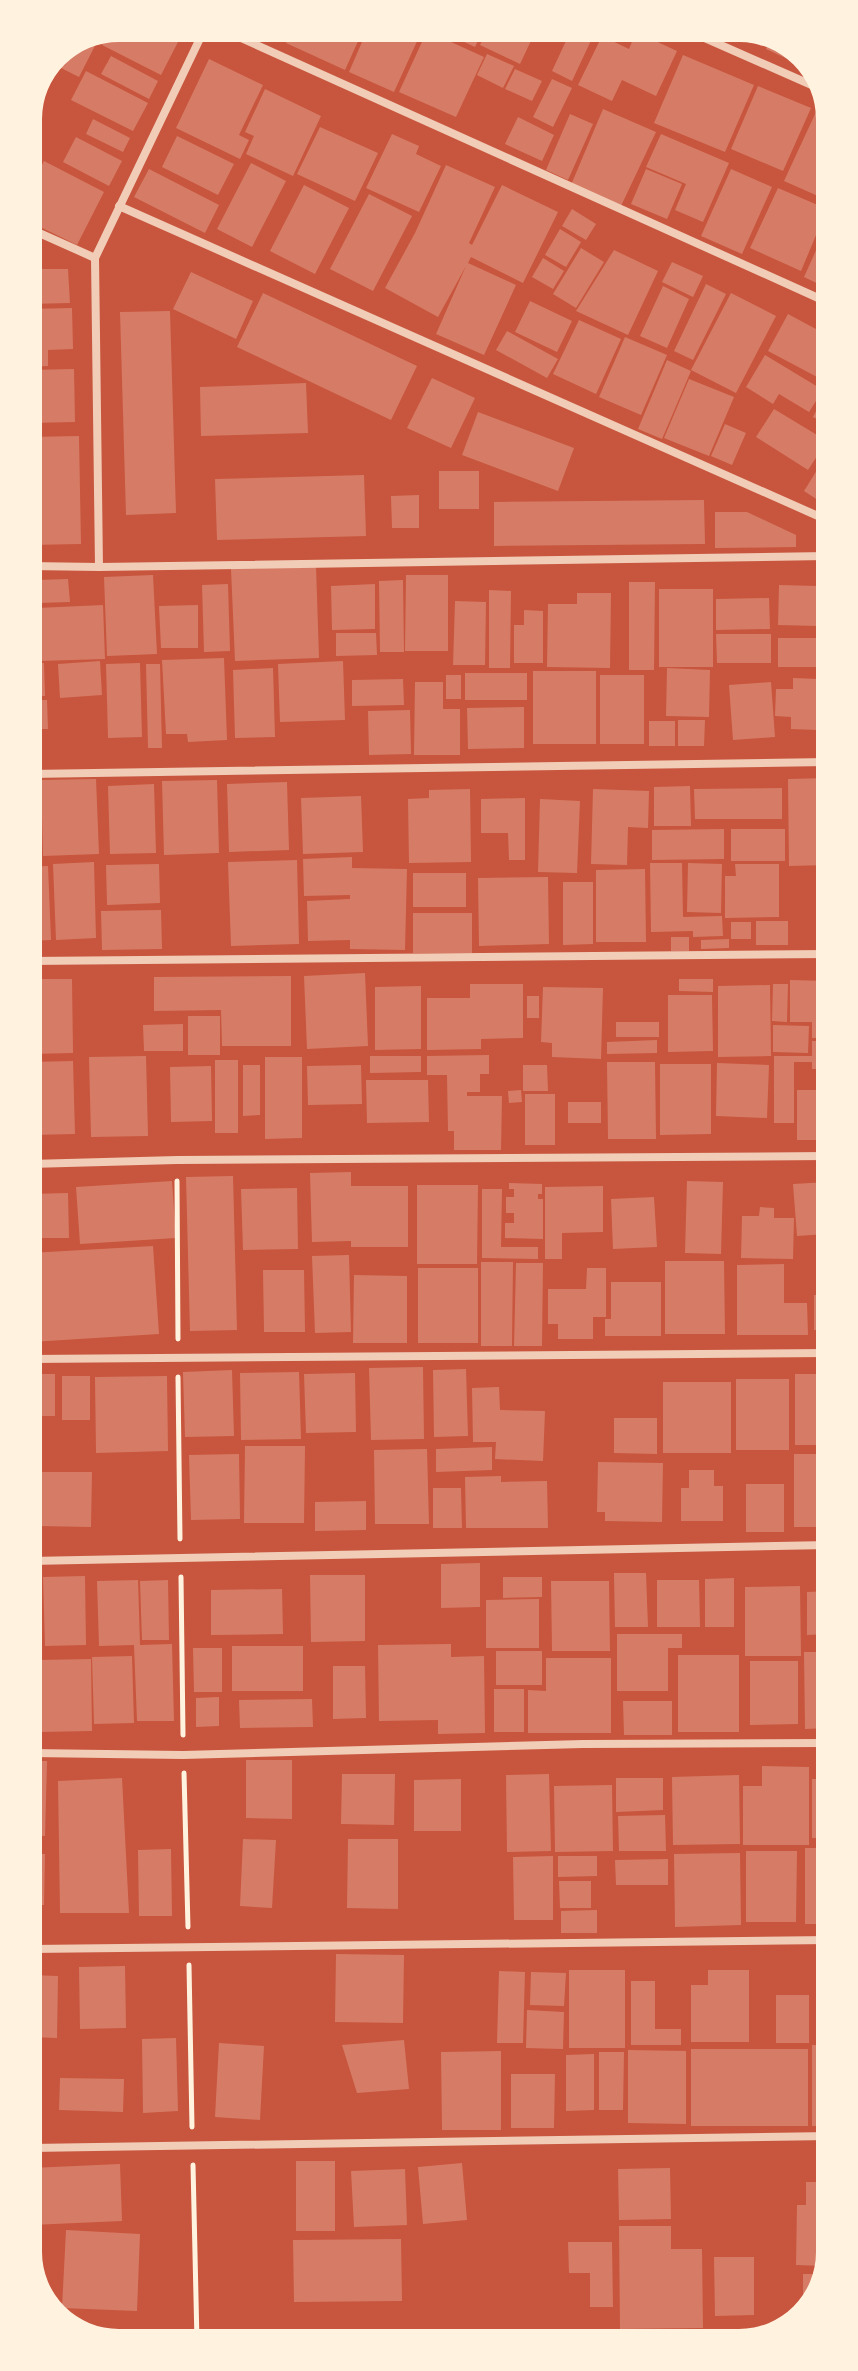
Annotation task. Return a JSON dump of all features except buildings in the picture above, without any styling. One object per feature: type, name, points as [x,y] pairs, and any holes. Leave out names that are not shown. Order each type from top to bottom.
[{"type":"street","points":[[99,567],[95,258],[198,42]]},
{"type":"street","points":[[250,42],[816,297]]},
{"type":"street","points":[[714,42],[806,83]]},
{"type":"street","points":[[119,206],[816,515]]},
{"type":"street","points":[[42,234],[95,258]]},
{"type":"street","points":[[42,566],[816,556]]},
{"type":"street","points":[[42,774],[816,762]]},
{"type":"street","points":[[42,961],[816,954]]},
{"type":"street","points":[[42,1164],[816,1156]]},
{"type":"street","points":[[42,1359],[816,1353]]},
{"type":"street","points":[[42,1561],[816,1545]]},
{"type":"street","points":[[42,1753],[183,1755],[583,1744],[816,1743]]},
{"type":"street","points":[[42,1949],[816,1940]]},
{"type":"street","points":[[42,2148],[816,2136]]}]
